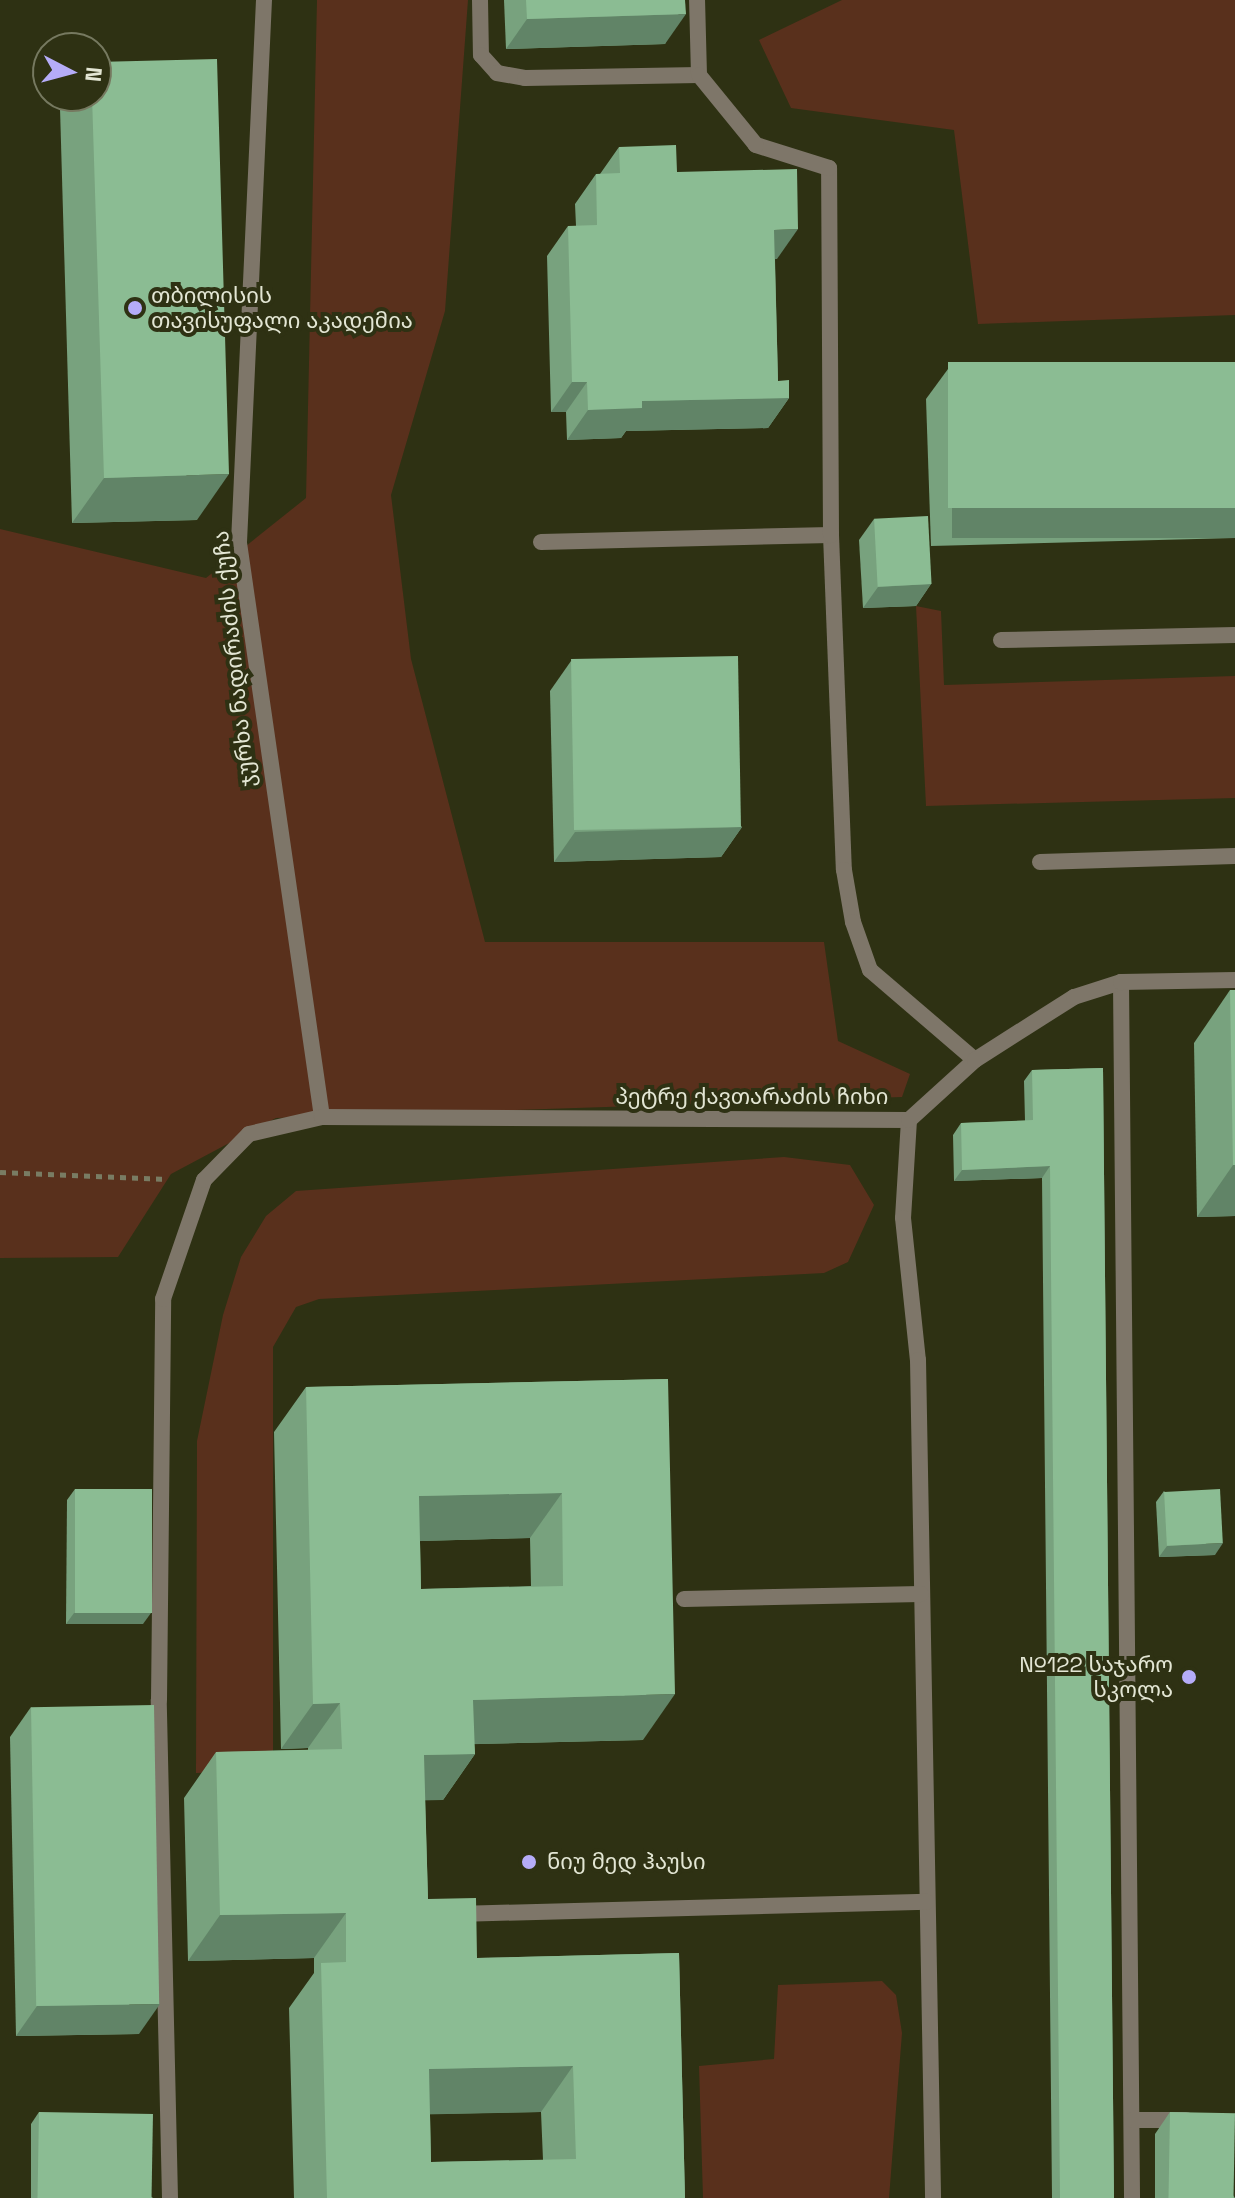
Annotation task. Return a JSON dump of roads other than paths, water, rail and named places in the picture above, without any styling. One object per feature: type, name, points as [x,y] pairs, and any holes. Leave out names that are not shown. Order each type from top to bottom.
[{"type":"street","name":"ჯურხა ნადირაძის ქუჩა","points":[[264,0],[239,543],[322,1117]]},
{"type":"street","points":[[480,0],[481,55],[497,73],[699,75]]},
{"type":"street","points":[[697,0],[699,75],[756,145],[829,168],[831,535],[853,922],[870,970],[975,1060]]},
{"type":"street","points":[[541,542],[831,535]]},
{"type":"street","points":[[1001,640],[1235,635]]},
{"type":"street","points":[[1040,862],[1235,856]]},
{"type":"street","name":"პეტრე ქავთარაძის ჩიხი","points":[[170,2198],[159,1700],[163,1299],[204,1180],[249,1134],[322,1117],[909,1120],[975,1060],[1074,997],[1121,982],[1235,980]]},
{"type":"street","points":[[1121,982],[1132,2198]]},
{"type":"street","points":[[909,1120],[903,1218],[918,1360],[933,2198]]},
{"type":"street","points":[[684,1599],[921,1594]]},
{"type":"street","points":[[435,1915],[927,1902]]},
{"type":"street","points":[[1132,2120],[1203,2119]]},
{"type":"place","name":"თბილისის თავისუფალი აკადემია","points":[[135,308]]},
{"type":"place","name":"№122 საჯარო სკოლა","points":[[1189,1677]]},
{"type":"place","name":"ნიუ მედ ჰაუსი","points":[[529,1862]]}]
